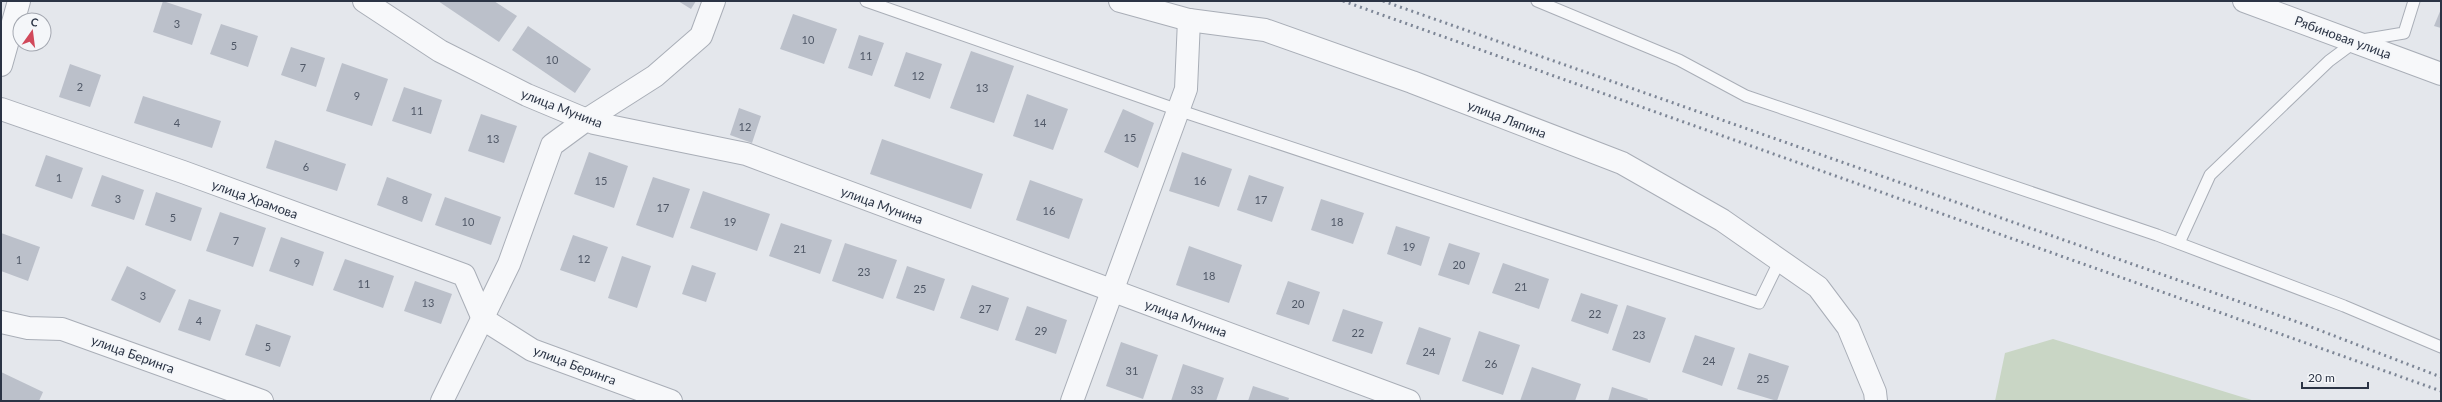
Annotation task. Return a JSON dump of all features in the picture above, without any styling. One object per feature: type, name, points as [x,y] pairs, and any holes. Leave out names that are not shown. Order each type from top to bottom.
[{"type":"street","points":[[1,65],[19,1]]},
{"type":"street","name":"улица Мунина","points":[[364,1],[440,51],[527,95],[586,120],[746,154],[1409,401]]},
{"type":"street","points":[[442,401],[509,264],[552,145],[586,120],[655,76],[701,36],[714,1]]},
{"type":"street","name":"улица Ляпина","points":[[1120,1],[1189,20],[1265,30],[1412,82],[1622,164],[1722,220],[1818,287],[1848,327],[1875,392],[1876,401]]},
{"type":"street","name":"Рябиновая улица","points":[[2244,1],[2356,41],[2441,74]]},
{"type":"street","points":[[1072,401],[1186,89],[1189,20]]},
{"type":"street","name":"улица Храмова","points":[[1,109],[183,172],[464,275],[483,319]]},
{"type":"street","name":"улица Беринга","points":[[483,319],[532,350],[671,401]]},
{"type":"street","name":"улица Беринга","points":[[1,322],[28,328],[62,329],[262,401]]},
{"type":"lane","points":[[866,1],[1178,110],[1759,303],[1780,260]]},
{"type":"lane","points":[[1537,1],[1679,60],[1746,96],[2179,243],[2344,306],[2441,347]]},
{"type":"lane","points":[[2179,243],[2210,175],[2329,61],[2356,41],[2404,33],[2414,1]]},
{"type":"green space","points":[[2053,339],[2255,401],[1995,401],[2005,353]]},
{"type":"building","points":[[163,1],[202,14],[192,45],[153,32]]},
{"type":"building","points":[[438,1],[494,1],[517,16],[499,42]]},
{"type":"building","points":[[678,1],[696,1],[691,9]]},
{"type":"building","points":[[2441,9],[2441,28],[2434,26]]},
{"type":"building","points":[[793,14],[837,29],[824,64],[780,49]]},
{"type":"building","points":[[221,24],[258,36],[248,67],[210,54]]},
{"type":"building","points":[[528,26],[591,69],[575,93],[512,50]]},
{"type":"building","points":[[859,35],[884,43],[872,76],[848,68]]},
{"type":"building","points":[[291,47],[325,58],[316,87],[281,75]]},
{"type":"building","points":[[971,51],[1014,66],[994,123],[950,108]]},
{"type":"building","points":[[906,52],[942,64],[930,99],[894,86]]},
{"type":"building","points":[[342,63],[388,79],[372,126],[326,111]]},
{"type":"building","points":[[70,64],[101,75],[90,107],[59,97]]},
{"type":"building","points":[[404,87],[442,100],[431,134],[392,121]]},
{"type":"building","points":[[1027,94],[1068,109],[1053,150],[1013,136]]},
{"type":"building","points":[[143,96],[221,121],[212,148],[134,123]]},
{"type":"building","points":[[739,108],[761,116],[752,143],[730,135]]},
{"type":"building","points":[[1123,109],[1154,123],[1138,168],[1104,152]]},
{"type":"building","points":[[481,114],[517,126],[504,163],[468,151]]},
{"type":"building","points":[[882,139],[983,174],[971,209],[870,174]]},
{"type":"building","points":[[275,140],[346,164],[337,191],[266,168]]},
{"type":"building","points":[[589,152],[628,166],[614,208],[574,194]]},
{"type":"building","points":[[1182,152],[1232,169],[1219,207],[1169,191]]},
{"type":"building","points":[[46,155],[83,168],[72,199],[35,186]]},
{"type":"building","points":[[102,175],[144,190],[134,220],[91,206]]},
{"type":"building","points":[[1249,175],[1284,187],[1272,222],[1237,210]]},
{"type":"building","points":[[387,177],[432,194],[422,222],[377,205]]},
{"type":"building","points":[[653,177],[690,189],[673,238],[636,225]]},
{"type":"building","points":[[1030,180],[1083,199],[1069,239],[1016,220]]},
{"type":"building","points":[[703,191],[770,214],[757,251],[690,228]]},
{"type":"building","points":[[156,192],[202,208],[191,241],[145,225]]},
{"type":"building","points":[[445,197],[501,217],[491,245],[435,225]]},
{"type":"building","points":[[1321,199],[1364,213],[1353,244],[1311,230]]},
{"type":"building","points":[[220,212],[266,228],[253,267],[206,251]]},
{"type":"building","points":[[781,223],[832,240],[820,274],[769,256]]},
{"type":"building","points":[[1396,226],[1430,237],[1421,266],[1387,254]]},
{"type":"building","points":[[1,233],[40,247],[28,281],[1,271]]},
{"type":"building","points":[[573,235],[608,247],[595,282],[560,270]]},
{"type":"building","points":[[281,237],[324,252],[313,286],[269,271]]},
{"type":"building","points":[[845,243],[897,260],[883,299],[832,281]]},
{"type":"building","points":[[1449,243],[1480,253],[1469,285],[1438,275]]},
{"type":"building","points":[[1189,246],[1242,265],[1229,303],[1176,285]]},
{"type":"building","points":[[622,256],[651,266],[637,308],[608,298]]},
{"type":"building","points":[[345,259],[394,276],[383,308],[333,290]]},
{"type":"building","points":[[1503,263],[1549,279],[1539,309],[1492,293]]},
{"type":"building","points":[[692,265],[716,273],[706,302],[682,294]]},
{"type":"building","points":[[127,266],[176,290],[160,323],[111,300]]},
{"type":"building","points":[[907,266],[945,279],[934,311],[896,298]]},
{"type":"building","points":[[415,281],[452,294],[441,324],[404,311]]},
{"type":"building","points":[[1288,281],[1320,292],[1309,325],[1276,314]]},
{"type":"building","points":[[972,285],[1009,298],[998,331],[960,318]]},
{"type":"building","points":[[1581,293],[1618,305],[1608,334],[1571,321]]},
{"type":"building","points":[[189,299],[221,310],[210,341],[178,330]]},
{"type":"building","points":[[1627,305],[1666,318],[1650,363],[1612,350]]},
{"type":"building","points":[[1027,306],[1067,320],[1056,354],[1015,340]]},
{"type":"building","points":[[1343,309],[1383,322],[1372,354],[1332,341]]},
{"type":"building","points":[[256,324],[291,336],[280,367],[245,355]]},
{"type":"building","points":[[1419,327],[1451,338],[1439,375],[1406,364]]},
{"type":"building","points":[[1479,331],[1520,345],[1503,395],[1462,381]]},
{"type":"building","points":[[1695,335],[1735,348],[1722,386],[1682,372]]},
{"type":"building","points":[[1121,342],[1158,355],[1143,399],[1106,386]]},
{"type":"building","points":[[1749,353],[1789,366],[1777,401],[1737,389]]},
{"type":"building","points":[[1183,364],[1224,378],[1216,401],[1171,401]]},
{"type":"building","points":[[1532,367],[1581,384],[1575,401],[1520,401]]},
{"type":"building","points":[[1,372],[43,392],[39,401],[1,401]]},
{"type":"building","points":[[1253,386],[1289,398],[1288,401],[1248,401]]},
{"type":"building","points":[[1612,387],[1648,399],[1647,401],[1608,401]]},
{"type":"railway","points":[[1343,1],[2441,391]]},
{"type":"railway","points":[[1383,1],[2306,325],[2441,377]]}]
